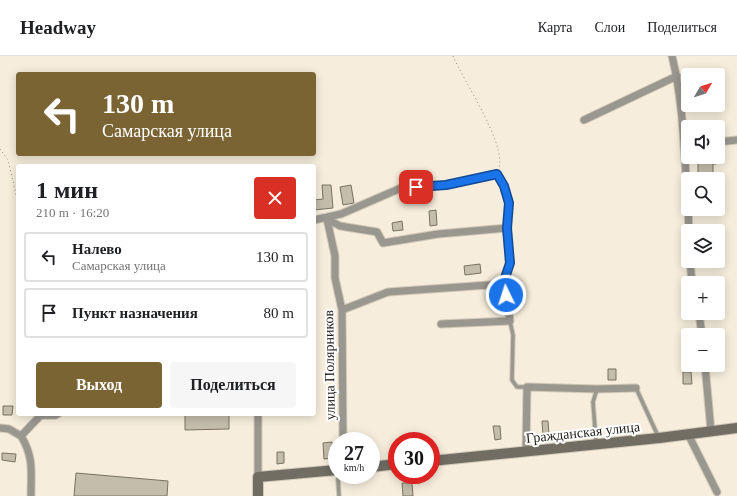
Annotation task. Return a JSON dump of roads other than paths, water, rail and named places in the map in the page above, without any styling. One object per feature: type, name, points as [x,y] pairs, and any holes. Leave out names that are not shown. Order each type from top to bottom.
[{"type":"street","points":[[672,56],[677,76],[683,120]]},
{"type":"street","points":[[584,120],[677,76]]},
{"type":"street","points":[[725,141],[737,140]]},
{"type":"street","points":[[316,220],[341,214],[401,188],[446,185],[497,174]]},
{"type":"street","points":[[327,218],[340,226],[377,232],[383,243],[438,234],[507,228]]},
{"type":"street","name":"улица Полярников","points":[[327,218],[335,256],[335,278],[342,310],[343,432]]},
{"type":"street","points":[[342,310],[388,292],[503,284],[510,321],[441,324]]},
{"type":"street","points":[[706,372],[711,431]]},
{"type":"street","points":[[526,452],[527,387],[598,389],[636,388]]},
{"type":"street","points":[[21,436],[37,416]]},
{"type":"street","points":[[258,416],[258,496]]},
{"type":"street","points":[[0,428],[9,429],[21,436],[31,458],[31,496]]},
{"type":"street","name":"Гражданская улица","points":[[440,460],[526,452],[596,443],[659,438],[737,428]]},
{"type":"street","points":[[688,434],[717,492]]},
{"type":"street","points":[[258,477],[328,471]]},
{"type":"lane","points":[[497,174],[504,186],[509,203],[507,228],[510,263],[503,284]]},
{"type":"lane","points":[[510,321],[513,335],[512,380],[517,387],[527,387]]},
{"type":"lane","points":[[636,388],[659,438]]},
{"type":"lane","points":[[596,443],[593,402],[598,389]]},
{"type":"lane","points":[[47,416],[58,416]]},
{"type":"lane","points":[[338,484],[338,496]]}]
